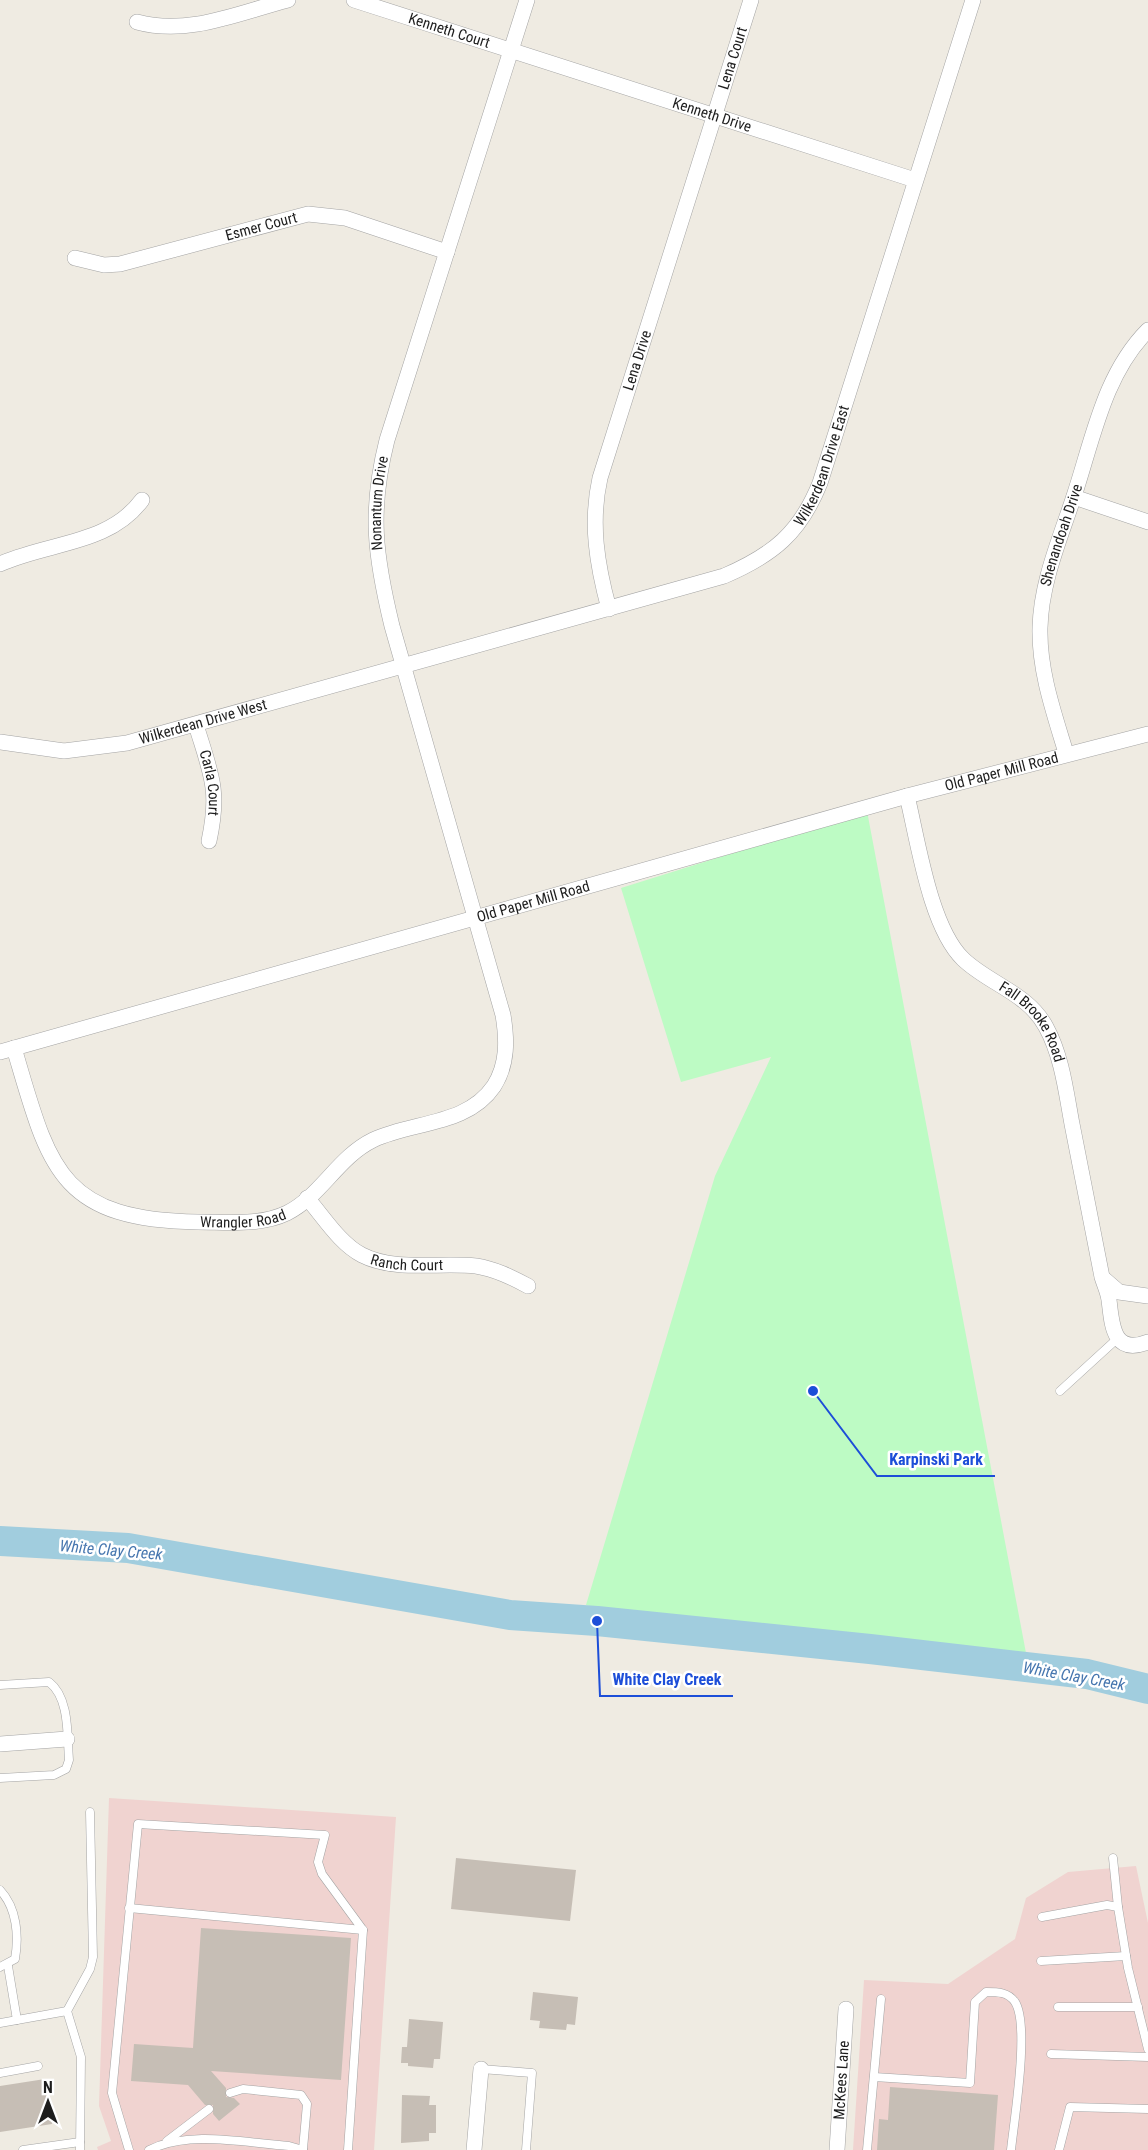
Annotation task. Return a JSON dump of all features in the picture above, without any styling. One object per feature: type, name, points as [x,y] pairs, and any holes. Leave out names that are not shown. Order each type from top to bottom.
[{"type":"street","points":[[137,22],[156,27],[188,27],[288,0]]},
{"type":"street","name":"Kenneth Court","points":[[354,0],[511,50]]},
{"type":"street","name":"Nonantum Drive","points":[[506,1049],[503,1015],[403,666],[379,569],[375,541],[376,491],[387,440],[526,0]]},
{"type":"street","name":"Lena Court","points":[[714,115],[751,0]]},
{"type":"street","name":"Wilkerdean Drive East","points":[[403,666],[724,576],[746,566],[783,542],[799,524],[812,504],[820,483],[973,0]]},
{"type":"street","name":"Kenneth Drive","points":[[511,50],[915,180]]},
{"type":"street","name":"Lena Drive","points":[[609,609],[597,562],[594,535],[596,496],[714,115]]},
{"type":"street","name":"Esmer Court","points":[[75,258],[104,265],[120,264],[308,214],[345,218],[447,252]]},
{"type":"street","name":"Shenandoah Drive","points":[[1065,753],[1048,692],[1040,631],[1041,606],[1048,575],[1103,403],[1126,357],[1148,330]]},
{"type":"street","points":[[1074,496],[1148,522]]},
{"type":"street","points":[[0,564],[16,557],[108,530],[132,514],[142,500]]},
{"type":"street","name":"Wilkerdean Drive West","points":[[0,742],[64,751],[94,749],[196,725],[403,666]]},
{"type":"street","name":"Carla Court","points":[[196,725],[215,789],[216,803],[209,841]]},
{"type":"street","name":"Old Paper Mill Road","points":[[7,1050],[907,796],[1065,753],[1148,734]]},
{"type":"street","name":"Fall Brooke Road","points":[[907,796],[936,910],[950,944],[976,970],[1008,989],[1038,1014],[1055,1048],[1102,1277],[1108,1296],[1111,1325],[1118,1338]]},
{"type":"street","name":"Wrangler Road","points":[[7,1050],[39,1135],[47,1152],[70,1184],[104,1207],[143,1220],[249,1222],[288,1213],[307,1198],[345,1159],[374,1140],[450,1118],[481,1101],[495,1085],[506,1049]]},
{"type":"street","name":"Ranch Court","points":[[307,1198],[349,1246],[361,1255],[391,1262],[477,1266],[495,1270],[528,1286]]},
{"type":"street","points":[[1102,1277],[1119,1292],[1148,1296]]},
{"type":"street","points":[[1118,1338],[1130,1344],[1148,1342]]},
{"type":"street","points":[[0,1744],[67,1739]]},
{"type":"street","name":"McKees Lane","points":[[837,2150],[846,2009]]},
{"type":"street","points":[[474,2150],[481,2069]]},
{"type":"lane","points":[[1060,1391],[1118,1338]]},
{"type":"lane","points":[[0,1685],[49,1682],[57,1688],[62,1699],[69,1760],[66,1769],[54,1775],[0,1778]]},
{"type":"lane","points":[[23,2150],[80,2146],[81,2057],[67,2011],[90,1969],[93,1957],[90,1812]]},
{"type":"lane","points":[[129,2150],[112,2093],[138,1824],[326,1835],[318,1862],[322,1874],[363,1930],[348,2150]]},
{"type":"lane","points":[[1113,1858],[1126,1956],[1148,2049]]},
{"type":"lane","points":[[0,1890],[18,1934],[15,1959],[4,1966],[17,2020]]},
{"type":"lane","points":[[1042,1917],[1107,1905],[1118,1907]]},
{"type":"lane","points":[[129,1908],[363,1930]]},
{"type":"lane","points":[[1041,1961],[1126,1956]]},
{"type":"lane","points":[[874,2078],[970,2083],[975,2002],[986,1992],[1009,1995],[1016,2003],[1021,2019],[1019,2073],[1011,2150]]},
{"type":"lane","points":[[867,2150],[881,1999]]},
{"type":"lane","points":[[1058,2007],[1138,2007]]},
{"type":"lane","points":[[0,2023],[67,2011]]},
{"type":"lane","points":[[1051,2054],[1148,2057]]},
{"type":"lane","points":[[0,2073],[38,2066]]},
{"type":"lane","points":[[481,2069],[532,2073],[526,2150]]},
{"type":"lane","points":[[166,2142],[192,2139],[303,2149],[307,2104],[301,2095],[243,2089],[230,2093]]},
{"type":"lane","points":[[1059,2150],[1070,2107],[1148,2109]]},
{"type":"lane","points":[[149,2150],[166,2142],[209,2109]]},
{"type":"shaded area","points":[[109,1798],[396,1817],[374,2150],[98,2150],[97,2147],[111,2141],[99,2106]]},
{"type":"shaded area","points":[[1136,1866],[1148,1923],[1148,2150],[853,2150],[864,1980],[948,1984],[1015,1939],[1026,1898],[1068,1872]]},
{"type":"green space","points":[[867,811],[1026,1653],[825,1641],[769,1634],[692,1617],[601,1609],[586,1605],[715,1176],[771,1057],[681,1082],[621,888]]},
{"type":"building","points":[[456,1858],[576,1870],[570,1921],[451,1909]]},
{"type":"building","points":[[201,1928],[351,1938],[341,2080],[211,2071],[226,2088],[226,2097],[234,2098],[240,2104],[219,2121],[213,2114],[213,2105],[205,2105],[188,2085],[131,2081],[134,2044],[193,2048]]},
{"type":"building","points":[[533,1992],[578,1997],[575,2025],[567,2024],[566,2030],[539,2028],[540,2021],[530,2020]]},
{"type":"building","points":[[409,2019],[443,2022],[440,2059],[434,2059],[433,2068],[408,2066],[408,2063],[401,2063],[402,2047],[407,2047]]},
{"type":"building","points":[[45,2079],[52,2124],[0,2132],[0,2086]]},
{"type":"building","points":[[890,2087],[998,2095],[994,2150],[877,2150],[879,2119],[888,2120]]},
{"type":"building","points":[[402,2095],[430,2096],[429,2105],[436,2105],[436,2133],[429,2133],[429,2141],[401,2143]]},
{"type":"waterway","name":"White Clay Creek","points":[[0,1541],[128,1548],[510,1615],[597,1621],[1087,1674],[1148,1689]]},
{"type":"place","name":"Karpinski Park","points":[[813,1391]]},
{"type":"place","name":"White Clay Creek","points":[[597,1621]]}]
